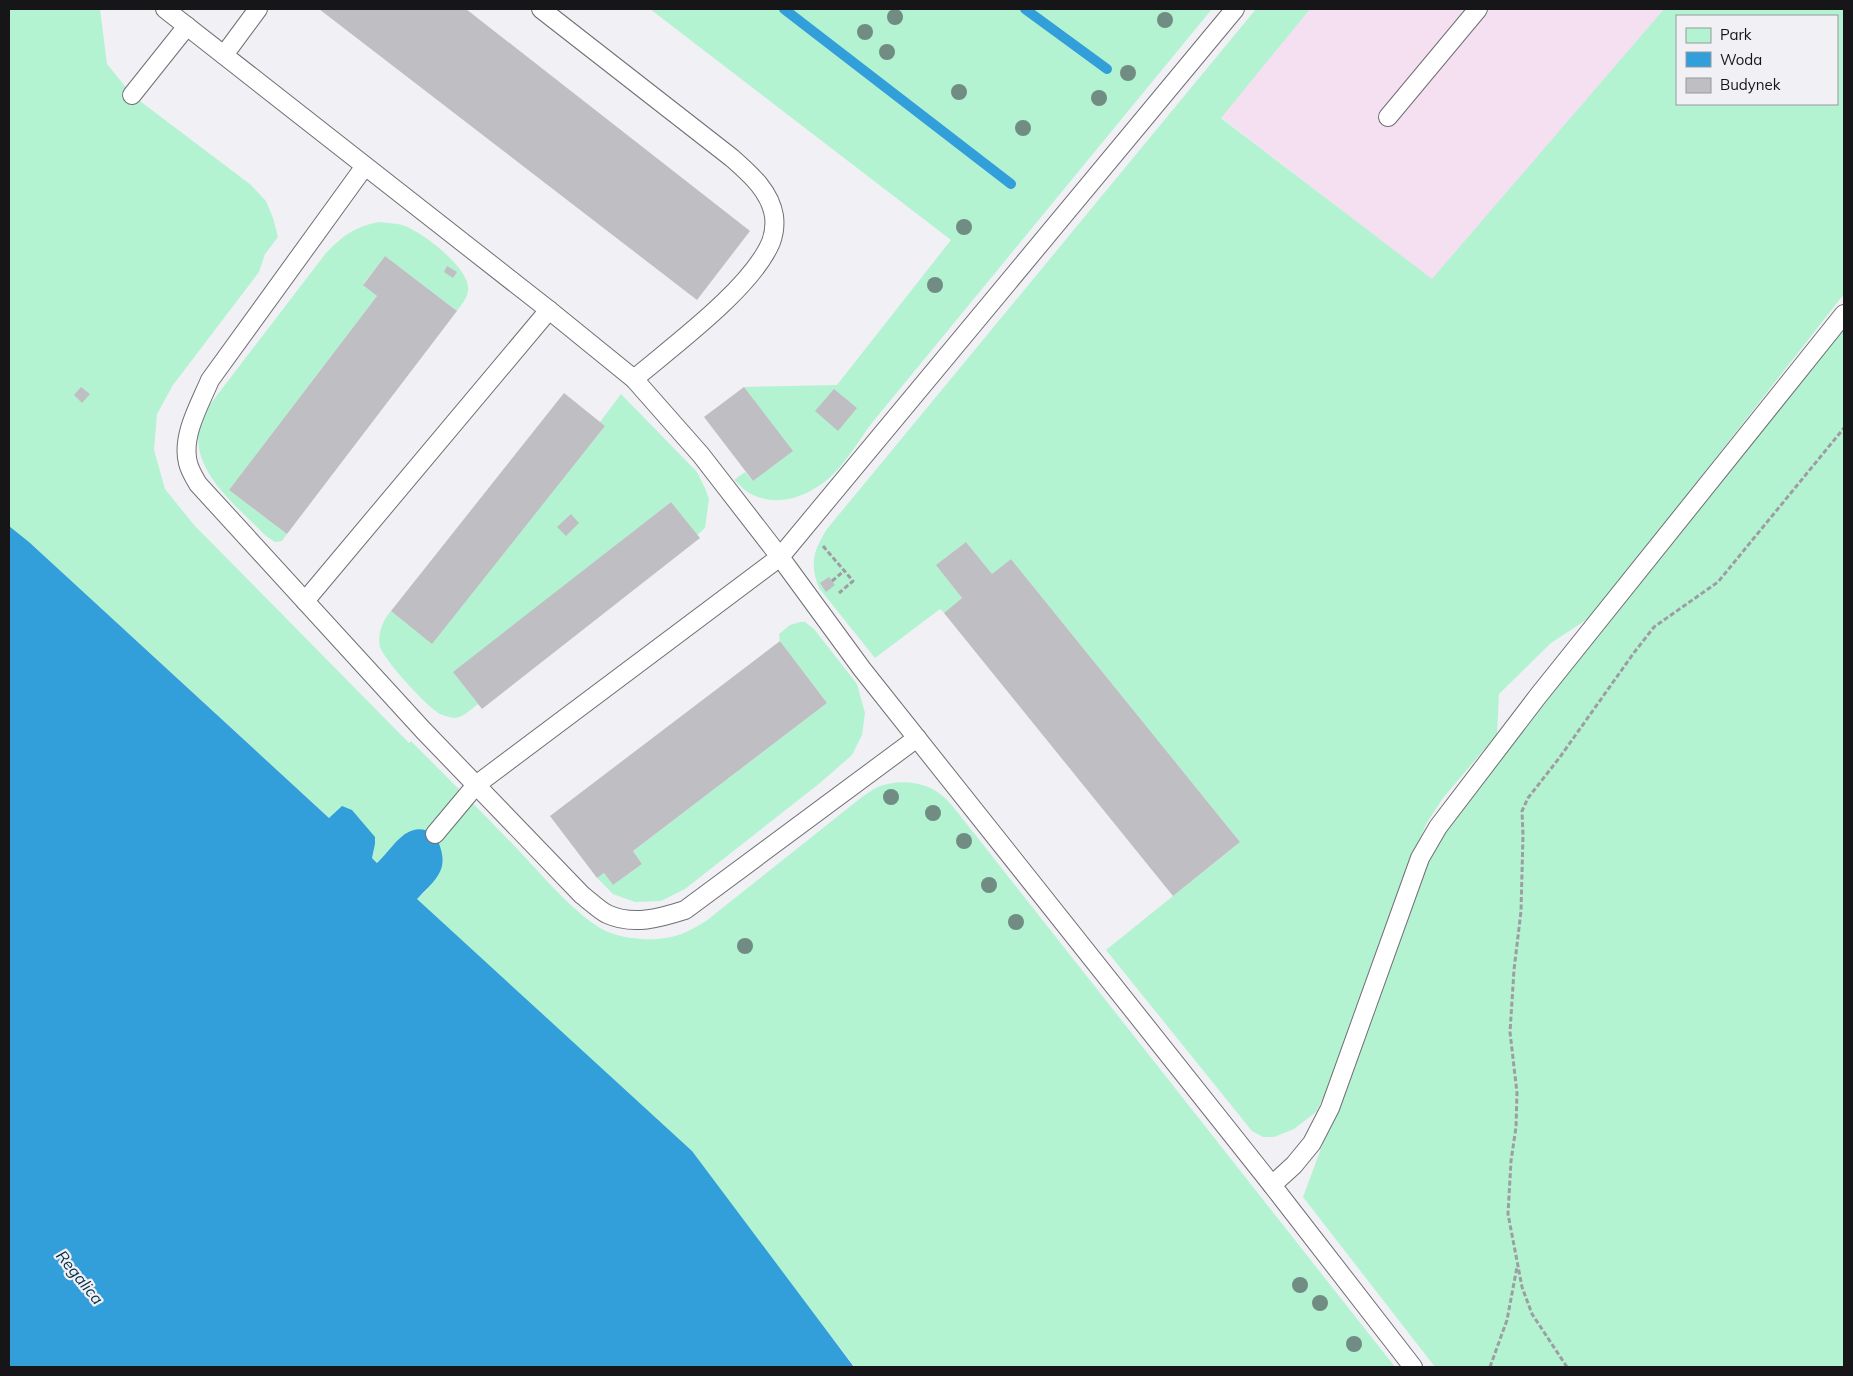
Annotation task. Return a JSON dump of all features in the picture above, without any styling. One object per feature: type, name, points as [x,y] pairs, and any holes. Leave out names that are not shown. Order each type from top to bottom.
[{"type":"lane","points":[[165,9],[549,310],[634,379],[701,455],[780,556],[862,669],[1272,1185],[1414,1367]]},
{"type":"lane","points":[[224,55],[258,9]]},
{"type":"lane","points":[[541,9],[732,158],[754,178],[770,202],[774,216],[772,240],[765,254],[745,280],[717,308],[634,379]]},
{"type":"lane","points":[[435,834],[476,785],[780,556],[1235,9]]},
{"type":"lane","points":[[1388,117],[1478,9]]},
{"type":"lane","points":[[132,95],[187,26]]},
{"type":"lane","points":[[365,166],[210,380],[195,416],[188,442],[188,461],[198,484],[423,730],[582,895],[607,914],[633,920],[657,919],[685,910],[917,738]]},
{"type":"lane","points":[[305,601],[549,310]]},
{"type":"lane","points":[[1272,1185],[1294,1166],[1312,1143],[1330,1108],[1420,858],[1438,827],[1538,696],[1844,314]]},
{"type":"path","points":[[1567,1367],[1532,1314],[1522,1287],[1508,1214],[1511,1161],[1516,1127],[1517,1093],[1510,1032],[1514,970],[1521,911],[1522,811],[1528,798],[1654,627],[1718,582],[1844,428]]},
{"type":"path","points":[[806,525],[852,582],[819,609]]},
{"type":"path","points":[[832,581],[844,571]]},
{"type":"path","points":[[1490,1367],[1507,1320],[1518,1264]]},
{"type":"shaded area","points":[[1310,9],[1664,9],[1432,280],[1221,117]]},
{"type":"green space","points":[[9,9],[100,9],[107,64],[132,95],[251,185],[266,201],[273,218],[278,237],[265,254],[259,272],[173,385],[157,414],[154,450],[165,489],[194,525],[409,743],[411,741],[453,783],[563,898],[588,920],[611,933],[639,939],[669,938],[691,930],[706,921],[874,789],[887,784],[905,782],[915,783],[932,789],[947,800],[955,809],[1395,1367],[855,1367],[720,1193],[417,899],[428,889],[393,845],[378,863],[372,858],[375,844],[329,818],[29,542],[9,526]]},
{"type":"green space","points":[[650,9],[1212,9],[871,424],[839,468],[820,486],[808,492],[783,500],[771,500],[758,497],[746,491],[734,480],[745,472],[753,481],[792,451],[744,387],[837,385],[951,240]]},
{"type":"green space","points":[[1256,9],[1310,9],[1221,118],[1432,279],[1664,9],[1844,9],[1844,294],[1592,616],[1551,643],[1499,694],[1497,734],[1443,798],[1426,824],[1331,1083],[1316,1112],[1294,1129],[1274,1137],[1263,1137],[1252,1131],[1106,950],[1240,842],[1011,559],[992,574],[966,542],[937,565],[962,598],[944,613],[940,609],[875,658],[819,588],[814,571],[814,557],[827,529]]},
{"type":"green space","points":[[378,222],[402,225],[432,242],[462,272],[467,282],[468,291],[464,302],[457,311],[385,256],[363,284],[377,296],[229,490],[287,534],[282,541],[275,542],[266,536],[230,500],[208,472],[201,457],[198,442],[200,425],[208,407],[326,253],[349,233]]},
{"type":"green space","points":[[1844,323],[1844,1367],[1435,1367],[1303,1197],[1430,856],[1441,832],[1562,675]]},
{"type":"green space","points":[[621,394],[697,472],[709,499],[705,528],[697,535],[671,502],[454,672],[478,704],[458,717],[453,718],[440,714],[416,693],[383,654],[379,637],[385,619],[391,611],[432,643],[605,426],[600,422]]},
{"type":"green space","points":[[805,622],[814,629],[857,684],[865,713],[862,735],[852,755],[820,783],[685,889],[661,901],[635,902],[613,894],[597,878],[604,873],[613,885],[642,864],[633,851],[827,703],[780,641],[779,634],[790,625]]},
{"type":"water","name":"Regalica","points":[[9,526],[29,542],[329,818],[342,806],[352,810],[375,837],[372,858],[377,863],[402,836],[409,832],[417,829],[435,834],[442,855],[441,870],[432,884],[417,899],[692,1151],[854,1367],[9,1367]]},
{"type":"building","points":[[319,9],[466,9],[750,231],[697,300]]},
{"type":"building","points":[[385,256],[457,311],[287,534],[229,490],[377,296],[363,285]]},
{"type":"building","points":[[447,266],[457,272],[453,278],[444,272]]},
{"type":"building","points":[[81,387],[90,394],[82,403],[74,395]]},
{"type":"building","points":[[744,387],[793,451],[753,481],[704,417]]},
{"type":"building","points":[[834,389],[857,408],[838,431],[815,411]]},
{"type":"building","points":[[564,393],[605,426],[432,644],[391,611]]},
{"type":"building","points":[[671,502],[700,538],[482,709],[453,672]]},
{"type":"building","points":[[571,514],[579,523],[566,536],[557,527]]},
{"type":"building","points":[[966,542],[992,574],[1011,559],[1240,842],[1173,896],[944,613],[962,598],[936,565]]},
{"type":"building","points":[[829,577],[835,585],[826,592],[820,583]]},
{"type":"building","points":[[780,641],[827,703],[633,851],[642,864],[613,885],[604,873],[597,878],[550,816]]},
{"type":"waterway","points":[[784,9],[1011,184]]},
{"type":"waterway","points":[[1025,9],[1107,69]]}]
